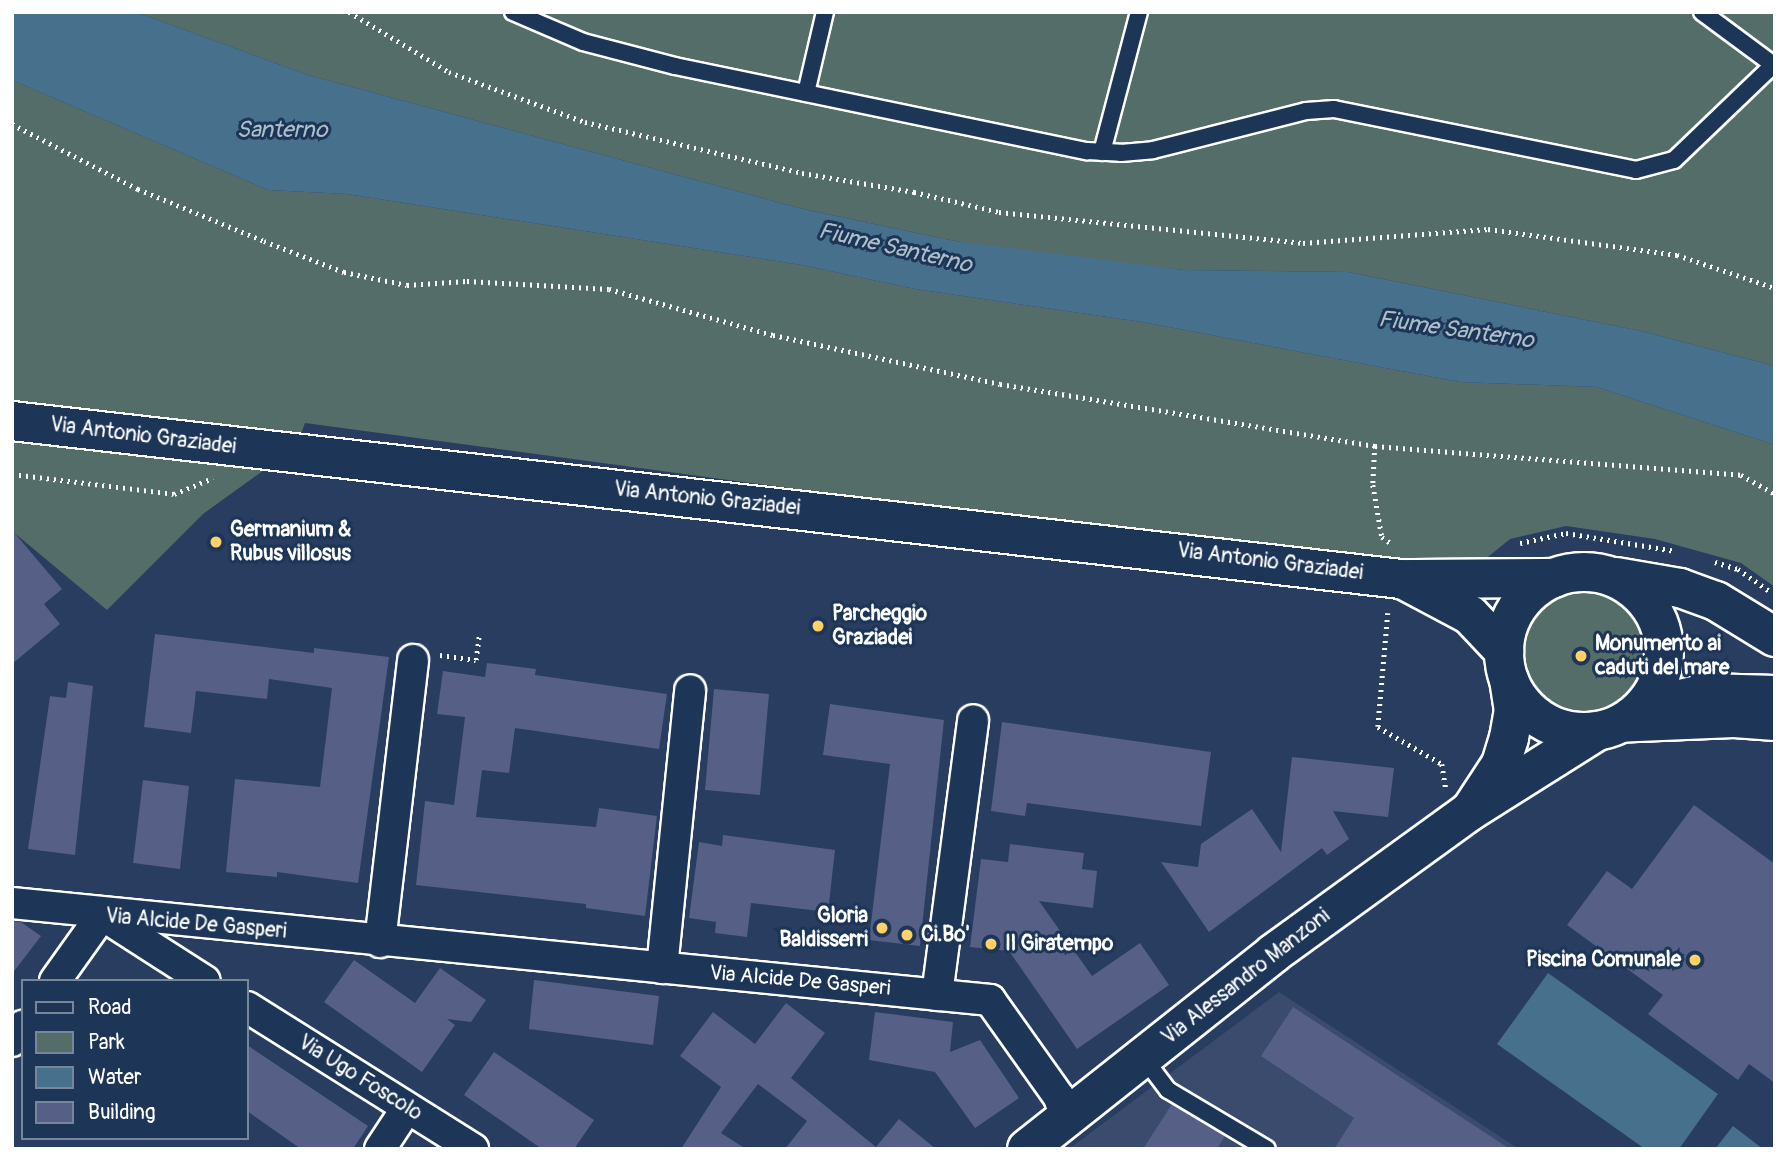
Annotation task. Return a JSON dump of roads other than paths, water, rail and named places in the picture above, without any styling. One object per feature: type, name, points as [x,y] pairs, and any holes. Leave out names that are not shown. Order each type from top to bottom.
[{"type":"street","name":"Via Antonio Graziadei","points":[[12,421],[1394,579],[1554,578]]},
{"type":"street","points":[[1597,573],[1632,588],[1657,618],[1664,656],[1657,683],[1618,722]]},
{"type":"street","points":[[1775,637],[1704,596],[1597,573],[1554,578],[1518,607],[1506,666],[1535,715],[1554,726],[1618,722],[1734,722],[1775,725]]},
{"type":"street","name":"Via Antonio Graziadei","points":[[1394,579],[1470,615],[1506,666]]},
{"type":"street","points":[[380,942],[413,660]]},
{"type":"street","name":"Via Alessandro Manzoni","points":[[1027,1149],[1274,953],[1458,803],[1501,764],[1514,711],[1506,666]]},
{"type":"street","points":[[662,968],[690,690]]},
{"type":"street","points":[[1618,722],[1706,693],[1775,695]]},
{"type":"street","points":[[937,995],[974,720]]},
{"type":"street","name":"Via Alessandro Manzoni","points":[[1458,803],[1618,722]]},
{"type":"street","name":"Via Alcide De Gasperi","points":[[12,903],[102,915],[990,1000],[1059,1097],[1066,1119]]},
{"type":"street","points":[[56,979],[102,915],[202,979]]},
{"type":"street","name":"Via Ugo Foscolo","points":[[248,1008],[473,1149]]},
{"type":"street","points":[[380,1149],[407,1108]]},
{"type":"lane","points":[[513,12],[583,42],[806,93],[1102,152],[1153,150],[1306,111],[1334,109],[1636,170],[1674,160],[1774,66],[1702,12]]},
{"type":"lane","points":[[806,93],[825,12]]},
{"type":"lane","points":[[1102,152],[1139,12]]},
{"type":"lane","points":[[1143,1057],[1168,1090],[1266,1149]]},
{"type":"water","name":"Santerno","points":[[12,12],[136,12],[308,75],[803,209],[955,241],[1184,270],[1348,272],[1641,331],[1775,366],[1775,445],[1597,387],[1460,382],[1142,322],[915,289],[802,265],[347,194],[268,190],[12,80]]},
{"type":"water","points":[[1548,973],[1718,1094],[1679,1149],[1645,1149],[1497,1044]]},
{"type":"water","points":[[1733,1126],[1763,1149],[1715,1149]]},
{"type":"place","name":"Germanium & Rubus villosus","points":[[216,542]]},
{"type":"place","name":"Parcheggio Graziadei","points":[[818,626]]},
{"type":"place","name":"Monumento ai caduti del mare","points":[[1581,656]]},
{"type":"place","name":"Gloria Baldisserri","points":[[882,928]]},
{"type":"place","name":"Ci.Bo'","points":[[907,935]]},
{"type":"place","name":"Il Giratempo","points":[[991,944]]},
{"type":"place","name":"Piscina Comunale","points":[[1695,960]]},
{"type":"water label","name":"Fiume Santerno","points":[[895,248]]},
{"type":"water label","name":"Fiume Santerno","points":[[1456,330]]}]
